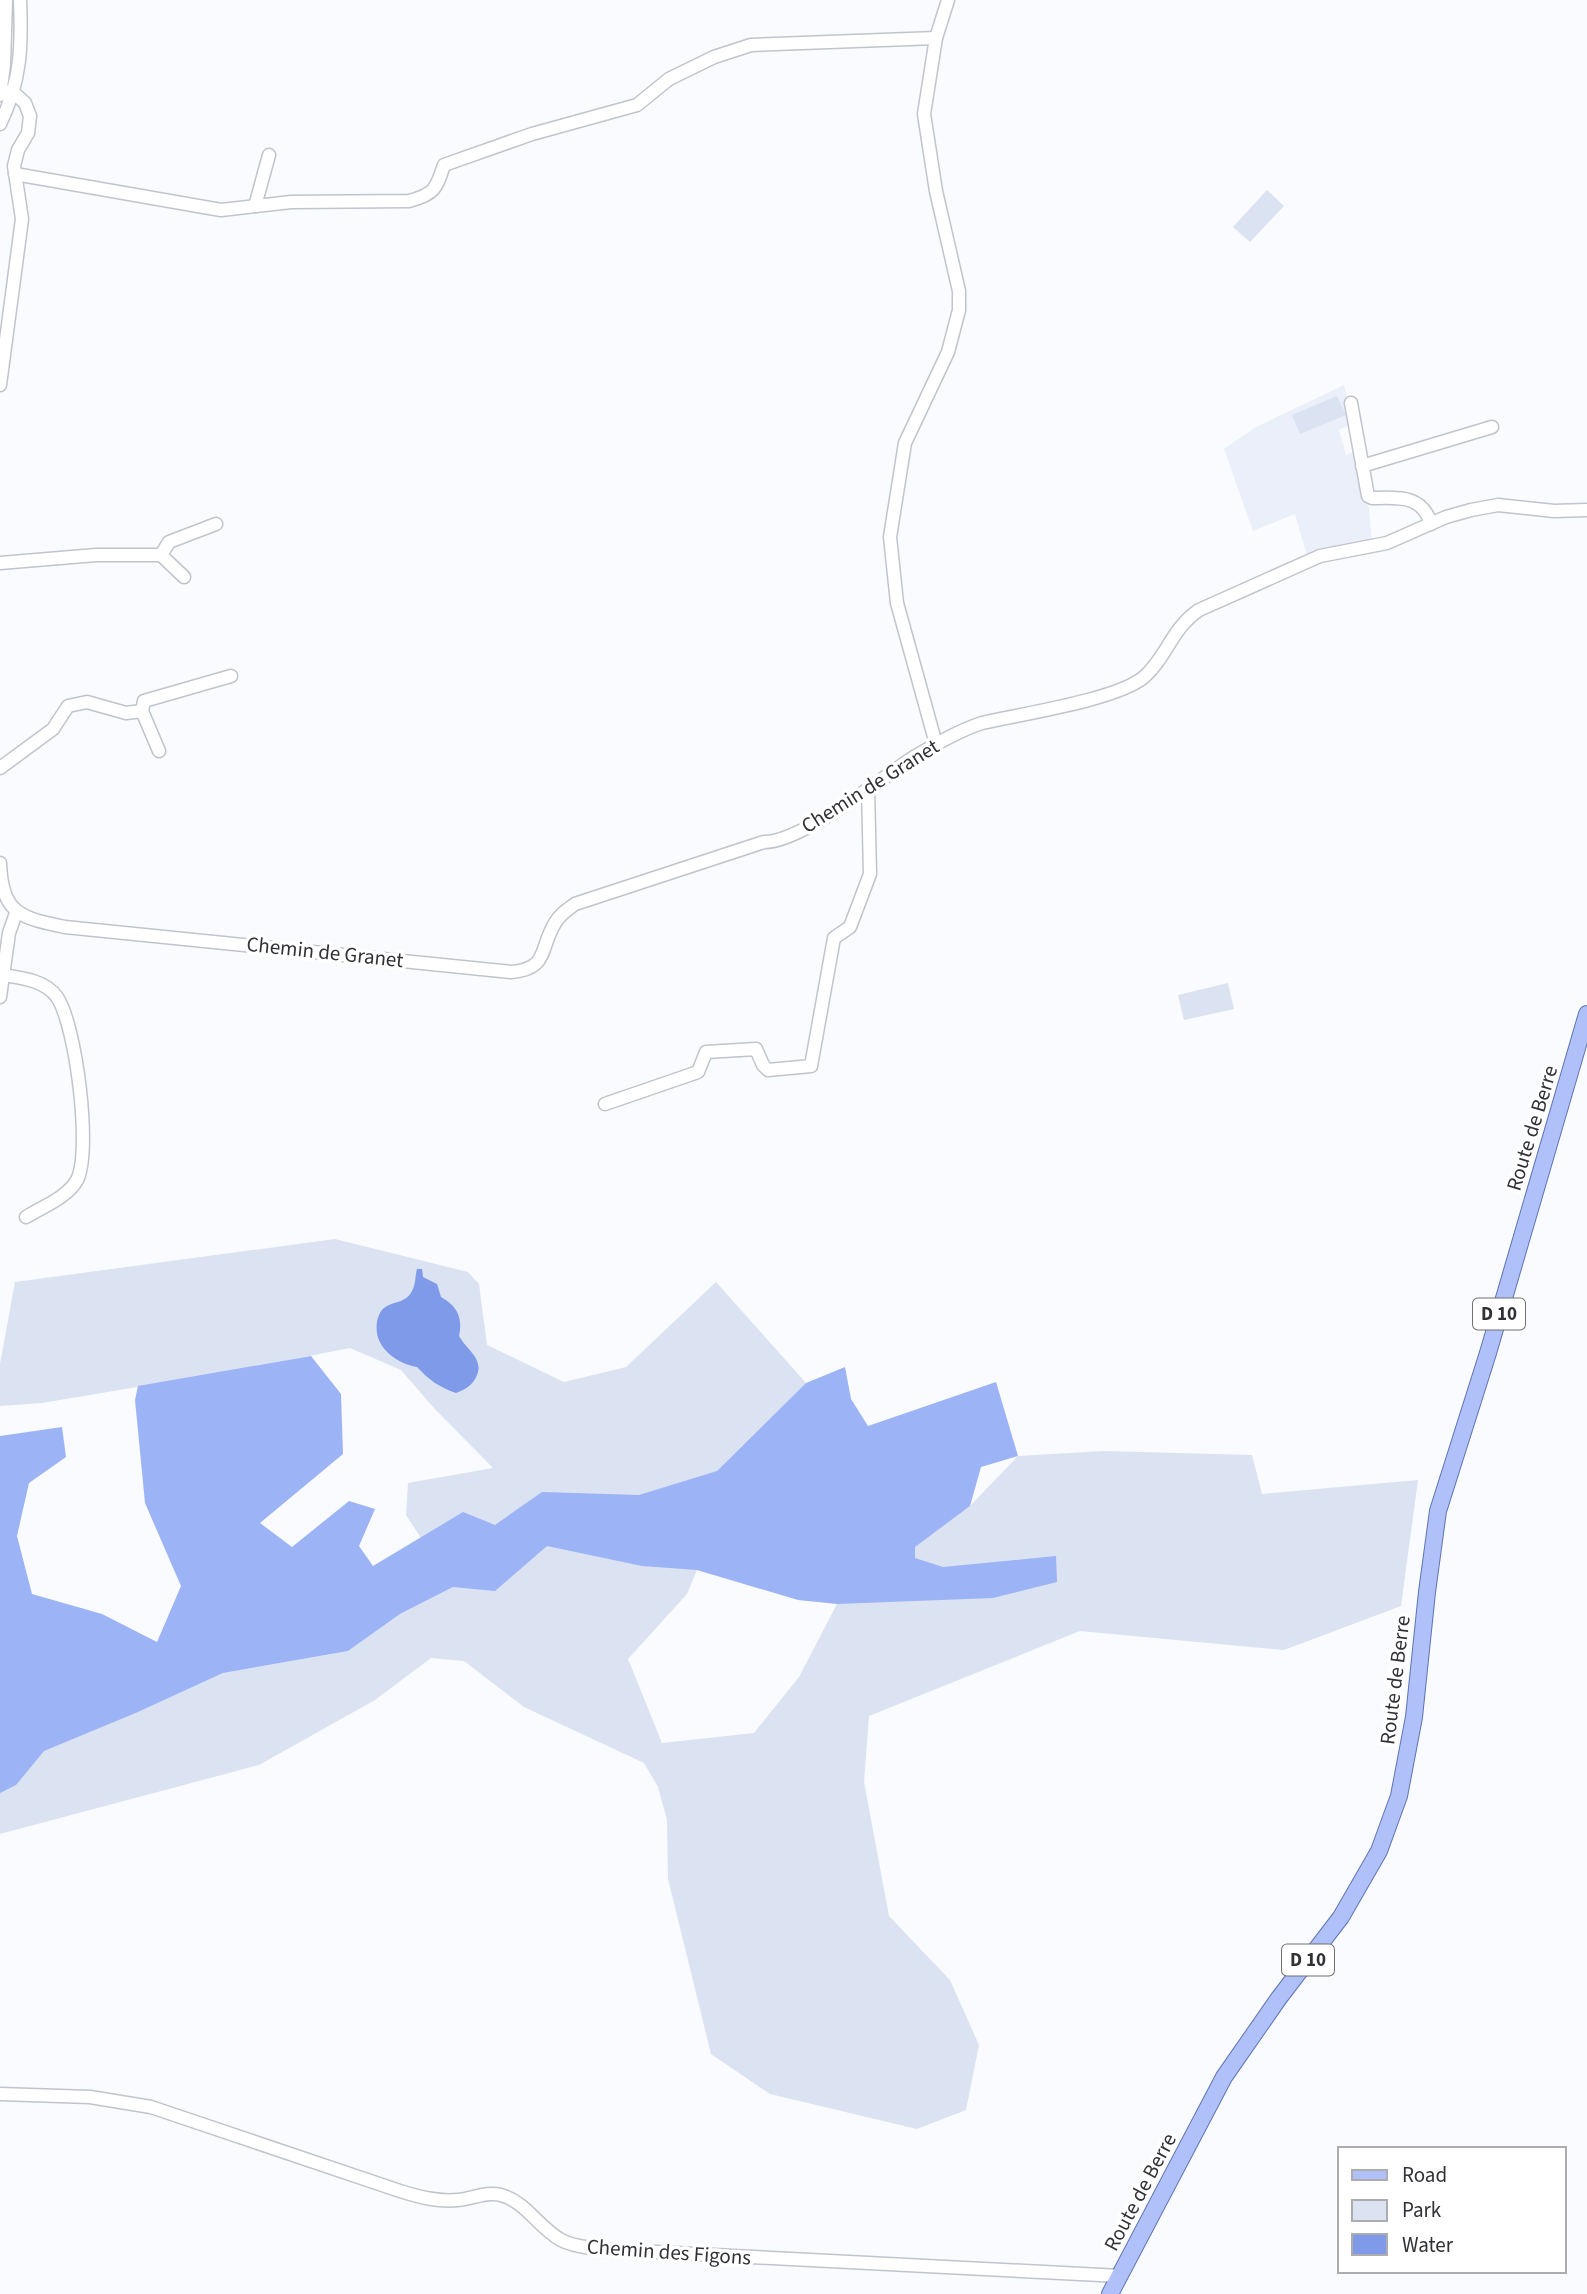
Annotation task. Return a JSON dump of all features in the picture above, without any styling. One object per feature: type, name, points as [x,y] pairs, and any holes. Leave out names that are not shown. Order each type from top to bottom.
[{"type":"main road","name":"Route de Berre","points":[[1110,2294],[1224,2077],[1279,1998],[1341,1917],[1379,1851],[1399,1796],[1414,1717],[1438,1511],[1488,1353],[1587,1014]]},
{"type":"street","points":[[0,124],[5,93],[2,65],[6,0]]},
{"type":"street","points":[[5,93],[20,64],[20,0]]},
{"type":"street","points":[[936,744],[897,603],[890,537],[905,443],[948,352],[959,310],[959,291],[936,191],[924,114],[936,38],[948,0]]},
{"type":"street","points":[[15,174],[221,210],[290,202],[409,201],[427,196],[437,185],[444,165],[532,134],[637,105],[669,79],[714,58],[751,45],[936,38]]},
{"type":"street","points":[[2,65],[20,64]]},
{"type":"street","points":[[0,385],[22,219],[15,158],[28,133],[30,116],[29,108],[5,93]]},
{"type":"street","points":[[255,206],[269,155]]},
{"type":"street","points":[[1351,403],[1367,496],[1407,498],[1427,513],[1431,524]]},
{"type":"street","points":[[1362,466],[1492,427]]},
{"type":"street","name":"Chemin de Granet","points":[[9,907],[28,919],[65,927],[511,972],[524,971],[541,960],[554,924],[562,913],[575,904],[783,838],[840,808],[936,744],[965,729],[1129,686],[1152,669],[1177,629],[1199,610],[1320,556],[1387,543],[1471,510],[1498,505],[1554,511],[1587,510]]},
{"type":"street","points":[[161,555],[169,542],[216,524]]},
{"type":"street","points":[[0,563],[96,555],[161,555],[184,577]]},
{"type":"street","points":[[159,751],[142,711],[144,701],[231,676]]},
{"type":"street","points":[[0,768],[53,729],[68,706],[87,702],[126,713],[142,711]]},
{"type":"street","points":[[605,1104],[698,1072],[706,1052],[757,1049],[763,1065],[768,1070],[811,1066],[834,938],[849,927],[870,874],[868,789]]},
{"type":"street","points":[[0,863],[9,907],[9,933],[0,997]]},
{"type":"street","points":[[4,975],[44,986],[57,997],[71,1036],[78,1072],[83,1160],[79,1177],[72,1189],[26,1217]]},
{"type":"street","name":"Chemin des Figons","points":[[0,2094],[60,2094],[151,2106],[432,2200],[501,2195],[520,2203],[562,2241],[597,2249],[1120,2276]]},
{"type":"shaded area","points":[[1344,385],[1351,416],[1349,425],[1339,430],[1346,455],[1354,452],[1356,455],[1369,509],[1372,543],[1307,556],[1295,514],[1253,531],[1224,449],[1256,427]]},
{"type":"shaded area","points":[[311,1356],[341,1394],[343,1454],[260,1523],[292,1547],[349,1501],[375,1509],[359,1546],[373,1566],[463,1512],[495,1525],[542,1492],[639,1495],[717,1471],[806,1383],[845,1367],[851,1399],[868,1426],[996,1382],[1018,1456],[981,1467],[970,1506],[915,1547],[915,1558],[943,1567],[1056,1556],[1057,1582],[993,1598],[837,1604],[798,1600],[697,1570],[642,1566],[547,1546],[495,1591],[453,1587],[400,1614],[348,1651],[223,1673],[44,1751],[16,1785],[0,1793],[0,1436],[62,1427],[66,1457],[29,1483],[17,1536],[32,1594],[102,1614],[157,1642],[181,1586],[145,1503],[135,1400],[138,1386]]},
{"type":"green space","points":[[1267,190],[1284,206],[1250,242],[1233,227]]},
{"type":"green space","points":[[1337,396],[1346,415],[1300,434],[1292,415]]},
{"type":"green space","points":[[1228,983],[1234,1009],[1184,1020],[1178,995]]},
{"type":"green space","points":[[335,1239],[468,1272],[479,1284],[487,1345],[564,1382],[626,1367],[716,1282],[806,1383],[717,1471],[697,1570],[687,1594],[628,1659],[662,1743],[754,1733],[799,1677],[837,1604],[970,1506],[1018,1456],[1104,1451],[1252,1455],[1262,1494],[1418,1480],[1401,1606],[1284,1650],[1080,1631],[869,1716],[864,1782],[889,1916],[950,1980],[979,2045],[966,2110],[917,2129],[770,2094],[711,2054],[668,1879],[667,1820],[658,1787],[644,1763],[524,1707],[464,1661],[431,1658],[375,1700],[259,1765],[0,1834],[0,1730],[138,1712],[223,1673],[348,1651],[400,1614],[453,1587],[406,1515],[408,1483],[493,1468],[401,1370],[350,1348],[42,1403],[0,1406],[0,1364],[15,1282]]},
{"type":"water","points":[[417,1269],[422,1269],[423,1277],[437,1284],[441,1297],[455,1308],[460,1323],[459,1336],[478,1364],[479,1369],[473,1381],[456,1393],[435,1383],[417,1367],[394,1358],[379,1339],[377,1322],[380,1312],[409,1295],[414,1286]]}]
